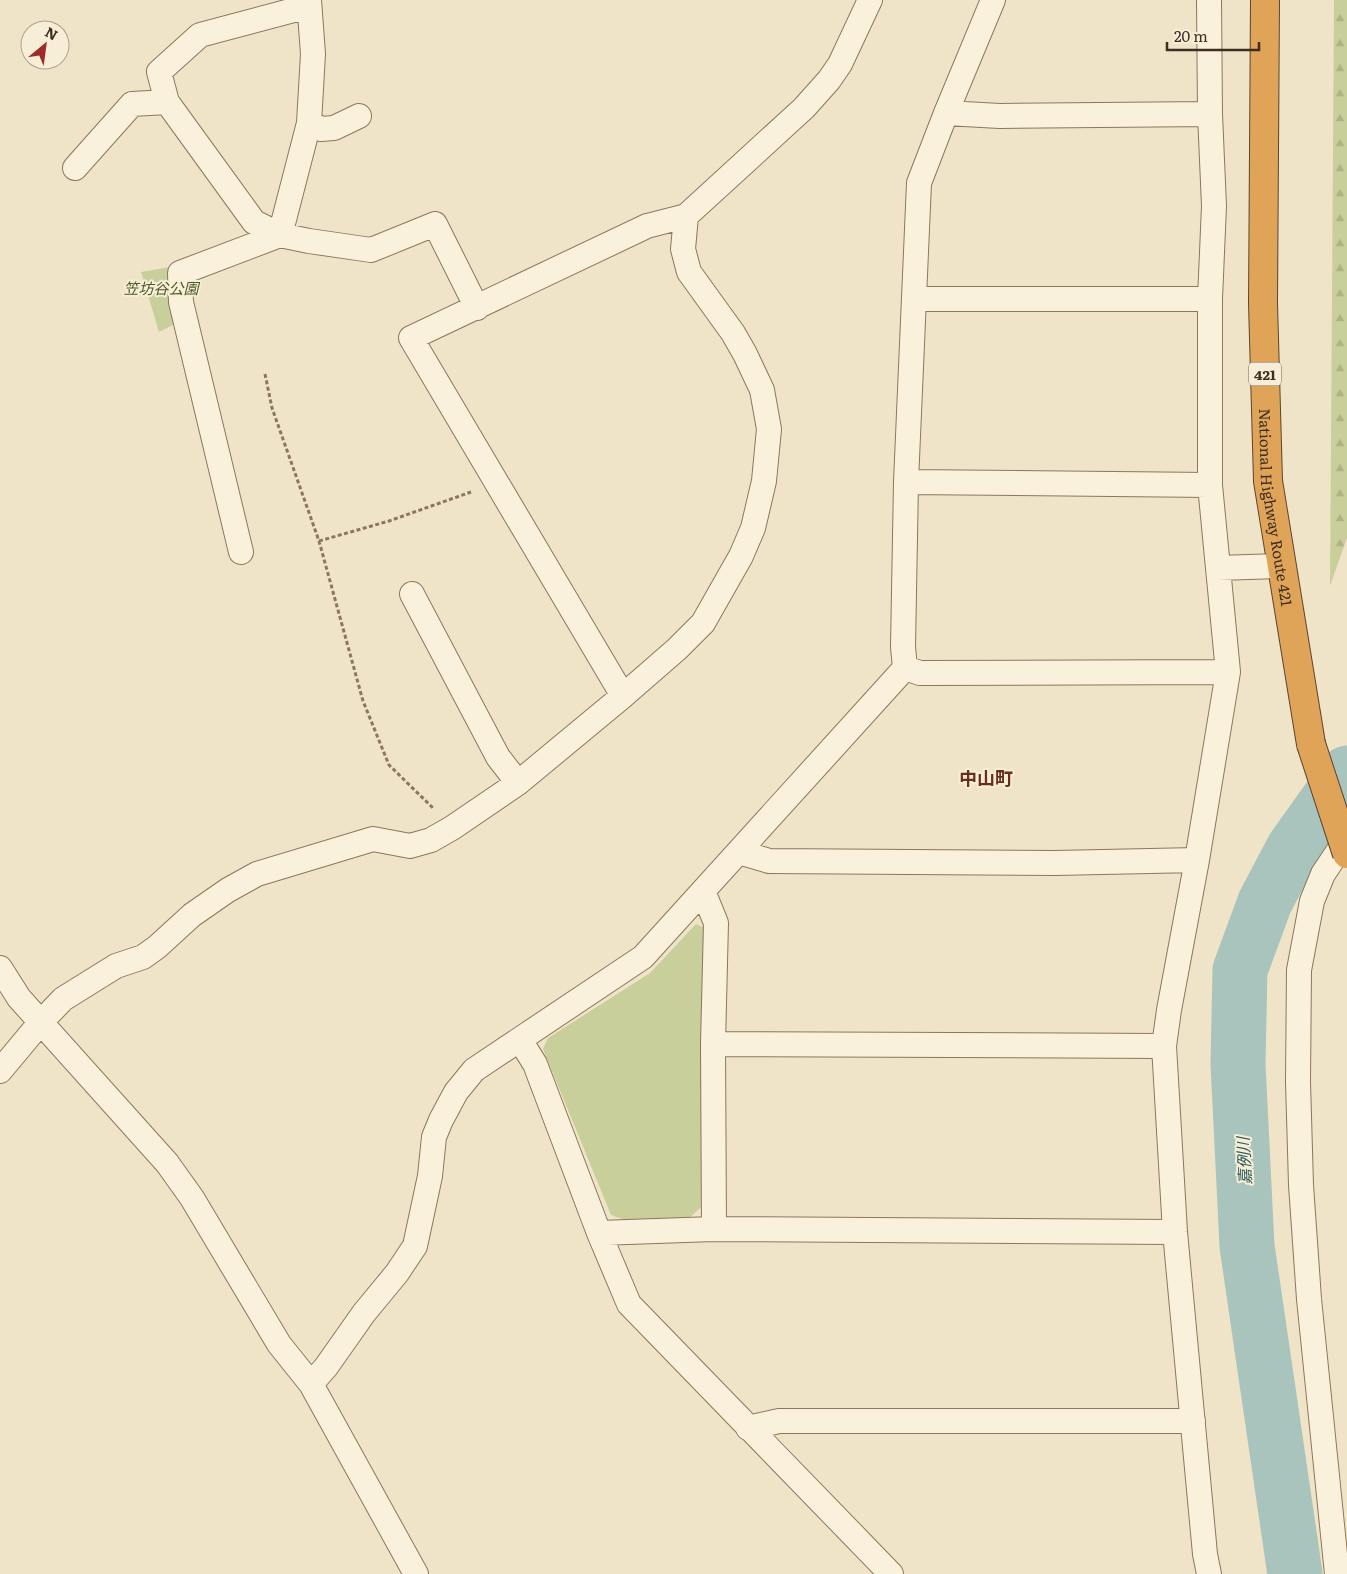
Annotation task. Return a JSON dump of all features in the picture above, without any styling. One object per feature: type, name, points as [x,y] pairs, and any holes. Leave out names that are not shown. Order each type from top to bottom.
[{"type":"highway","name":"National Highway Route 421","points":[[1265,0],[1263,303],[1268,481],[1311,744],[1347,854]]},
{"type":"street","points":[[623,696],[411,338],[646,226],[686,216],[804,108],[829,80],[840,64],[870,0]]},
{"type":"street","points":[[905,668],[902,648],[906,482],[918,183],[993,0]]},
{"type":"street","points":[[1208,0],[1214,206],[1210,299],[1210,485],[1228,672],[1164,1046],[1175,1232],[1208,1574]]},
{"type":"street","points":[[280,235],[309,123],[313,54],[309,3],[200,35],[159,72],[167,102],[254,222],[280,235],[371,250],[435,224],[477,308]]},
{"type":"street","points":[[75,168],[132,104],[167,102]]},
{"type":"street","points":[[946,113],[1000,116],[1210,114]]},
{"type":"street","points":[[309,123],[321,129],[334,128],[359,116]]},
{"type":"street","points":[[0,1071],[40,1023],[63,999],[116,966],[143,957],[157,947],[192,915],[228,890],[257,874],[373,839],[410,846],[431,840],[452,828],[518,783],[623,696],[677,649],[703,623],[741,556],[753,528],[764,481],[770,429],[762,390],[745,354],[689,272],[683,249],[686,216]]},
{"type":"street","points":[[241,552],[181,302],[180,272],[280,235]]},
{"type":"street","points":[[914,299],[1210,299]]},
{"type":"street","points":[[906,482],[1210,485]]},
{"type":"street","points":[[1218,568],[1281,566]]},
{"type":"street","points":[[412,594],[498,756],[518,783]]},
{"type":"street","points":[[905,668],[920,673],[1228,672]]},
{"type":"street","points":[[311,1384],[326,1367],[364,1313],[397,1273],[415,1246],[430,1176],[434,1137],[456,1092],[474,1070],[643,957],[905,668]]},
{"type":"street","points":[[1337,1574],[1309,1299],[1301,1185],[1298,1082],[1299,970],[1312,901],[1323,874],[1347,838]]},
{"type":"street","points":[[739,852],[769,861],[1054,863],[1196,860]]},
{"type":"street","points":[[703,892],[716,923],[713,1044],[714,1228]]},
{"type":"street","points":[[0,968],[19,998],[167,1163],[192,1198],[279,1344],[311,1384],[416,1574]]},
{"type":"street","points":[[520,1040],[535,1064],[599,1233],[629,1304],[891,1574]]},
{"type":"street","points":[[713,1044],[1164,1046]]},
{"type":"street","points":[[599,1233],[714,1228],[1175,1232]]},
{"type":"street","points":[[748,1428],[779,1420],[1193,1421]]},
{"type":"path","points":[[265,374],[272,408],[319,541],[363,701],[389,765],[452,828]]},
{"type":"path","points":[[319,541],[389,521],[498,483]]},
{"type":"green space","points":[[1334,0],[1347,0],[1347,538],[1330,586]]},
{"type":"green space","name":"笠坊谷公園","points":[[176,266],[181,321],[159,332],[141,272]]},
{"type":"green space","points":[[696,924],[705,928],[705,1204],[690,1217],[625,1220],[611,1215],[543,1049],[548,1038],[650,973]]},
{"type":"waterway","name":"嘉例川","points":[[1295,1574],[1247,1246],[1238,1064],[1240,970],[1265,902],[1293,849],[1347,773]]},
{"type":"district","name":"中山町","points":[[986,777]]}]
